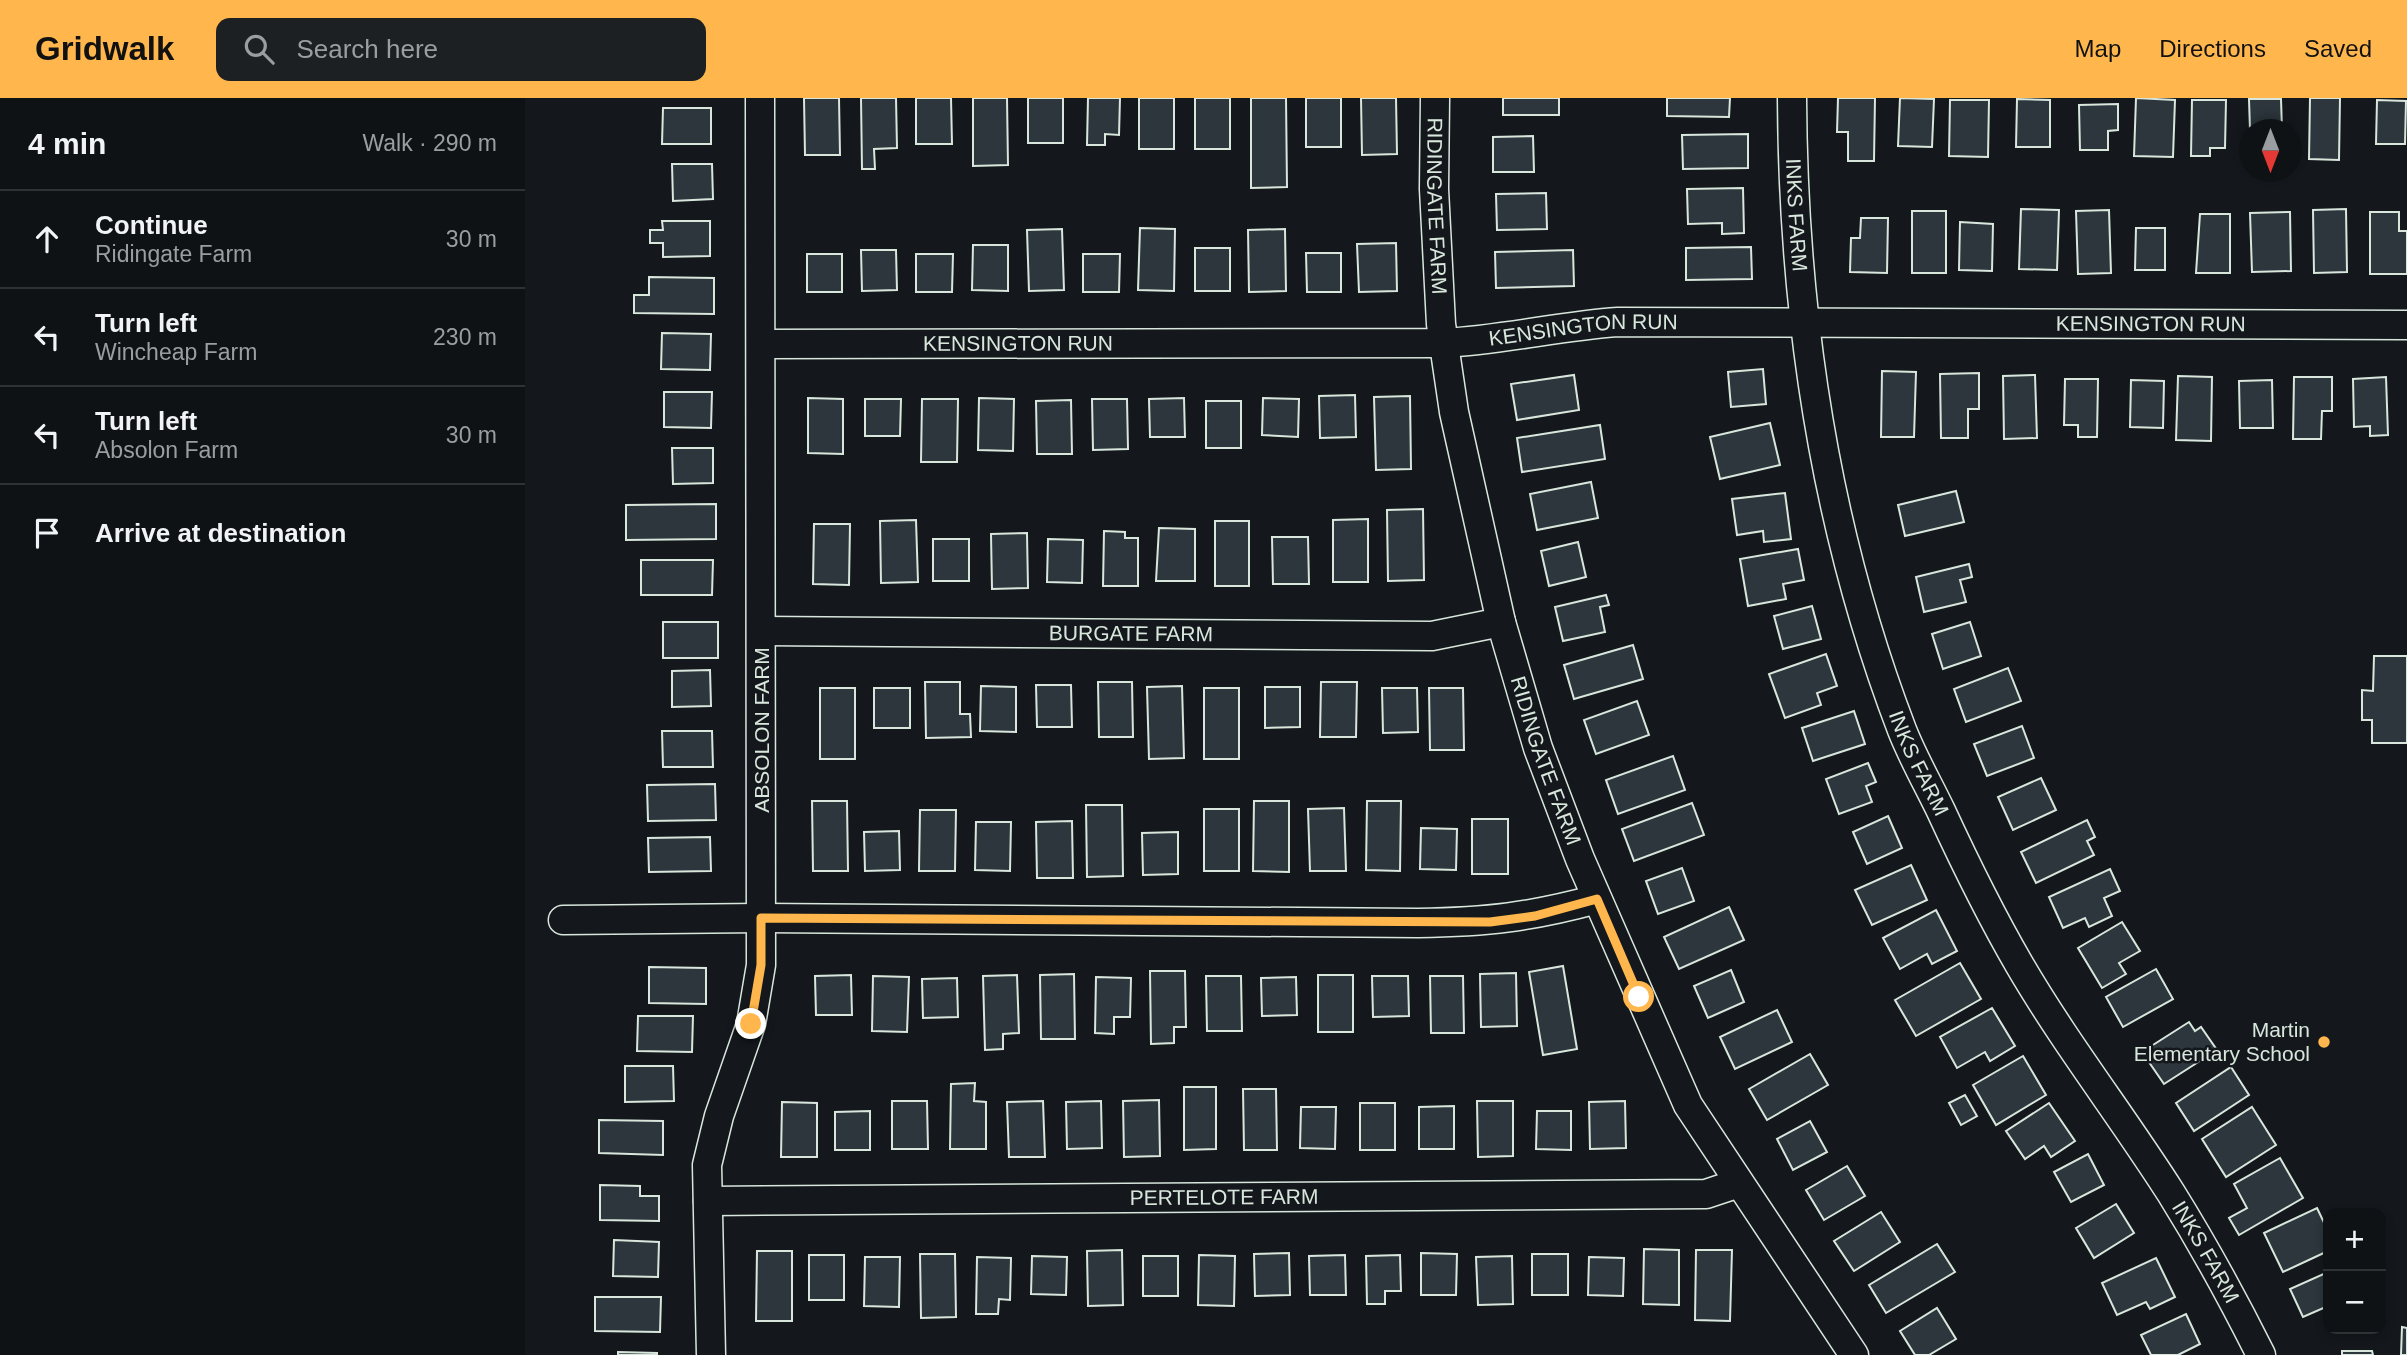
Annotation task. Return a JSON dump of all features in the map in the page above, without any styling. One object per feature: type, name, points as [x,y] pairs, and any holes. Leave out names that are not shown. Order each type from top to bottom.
[{"type":"street","name":"ABSOLON FARM","points":[[711,1355],[707,1166],[719,1116],[751,1024],[761,965],[760,98]]},
{"type":"street","name":"RIDINGATE FARM","points":[[1435,98],[1434,189],[1444,344],[1463,464],[1501,622],[1538,748],[1597,899],[1688,1105],[1854,1355]]},
{"type":"street","name":"INKS FARM","points":[[1792,98],[1792,183],[1804,322],[1842,542],[1870,639],[1904,734],[1980,892],[2021,966],[2170,1192],[2225,1282],[2261,1355]]},
{"type":"street","name":"KENSINGTON RUN","points":[[762,344],[1444,344],[1474,342],[1571,325],[1618,322],[2407,325]]},
{"type":"street","name":"BURGATE FARM","points":[[762,631],[1432,636],[1501,622]]},
{"type":"street","points":[[563,920],[761,918],[1490,922],[1535,916],[1597,899]]},
{"type":"street","name":"PERTELOTE FARM","points":[[708,1202],[1706,1194],[1739,1183]]},
{"type":"building","points":[[804,98],[839,98],[840,155],[805,155]]},
{"type":"building","points":[[861,98],[896,98],[897,148],[874,149],[875,169],[862,169]]},
{"type":"building","points":[[916,98],[951,98],[952,144],[916,144]]},
{"type":"building","points":[[973,98],[1007,98],[1008,165],[973,166]]},
{"type":"building","points":[[1028,98],[1063,98],[1063,143],[1028,143]]},
{"type":"building","points":[[1088,98],[1120,98],[1119,135],[1105,134],[1105,145],[1087,145]]},
{"type":"building","points":[[1139,98],[1174,98],[1174,149],[1139,149]]},
{"type":"building","points":[[1195,98],[1230,98],[1230,149],[1195,149]]},
{"type":"building","points":[[1251,98],[1286,98],[1287,187],[1251,188]]},
{"type":"building","points":[[1306,98],[1341,98],[1341,147],[1306,147]]},
{"type":"building","points":[[1361,98],[1396,98],[1397,154],[1362,155]]},
{"type":"building","points":[[1503,98],[1559,98],[1559,115],[1503,115]]},
{"type":"building","points":[[1667,98],[1730,98],[1729,117],[1667,116]]},
{"type":"building","points":[[1838,98],[1875,98],[1874,161],[1848,161],[1848,132],[1837,132]]},
{"type":"building","points":[[1900,98],[1934,99],[1932,147],[1898,146]]},
{"type":"building","points":[[2136,98],[2175,100],[2173,157],[2134,156]]},
{"type":"building","points":[[2310,98],[2340,98],[2339,160],[2309,159]]},
{"type":"building","points":[[2017,99],[2050,100],[2050,147],[2016,147]]},
{"type":"building","points":[[2249,99],[2281,99],[2282,119],[2250,119]]},
{"type":"building","points":[[1950,100],[1989,100],[1988,157],[1949,156]]},
{"type":"building","points":[[2192,100],[2226,100],[2225,148],[2210,148],[2210,156],[2191,156]]},
{"type":"building","points":[[2377,100],[2406,101],[2405,144],[2376,144]]},
{"type":"building","points":[[2118,104],[2118,130],[2108,131],[2108,150],[2080,150],[2079,105]]},
{"type":"building","points":[[663,108],[711,108],[711,144],[662,144]]},
{"type":"building","points":[[1748,134],[1748,168],[1683,169],[1682,135]]},
{"type":"building","points":[[1533,136],[1534,172],[1493,172],[1493,137]]},
{"type":"building","points":[[672,164],[712,164],[713,199],[673,201]]},
{"type":"building","points":[[1743,188],[1744,233],[1722,234],[1722,223],[1688,224],[1687,189]]},
{"type":"building","points":[[1546,193],[1547,229],[1497,230],[1496,194]]},
{"type":"building","points":[[2021,209],[2059,210],[2057,270],[2019,269]]},
{"type":"building","points":[[2346,209],[2347,272],[2314,273],[2313,210]]},
{"type":"building","points":[[2109,210],[2111,273],[2078,274],[2076,211]]},
{"type":"building","points":[[1912,211],[1946,211],[1946,273],[1912,273]]},
{"type":"building","points":[[2290,212],[2291,271],[2252,272],[2250,213]]},
{"type":"building","points":[[2370,212],[2399,212],[2399,231],[2407,231],[2407,274],[2370,274]]},
{"type":"building","points":[[2200,214],[2230,214],[2230,273],[2196,273]]},
{"type":"building","points":[[1861,218],[1888,218],[1887,273],[1850,272],[1851,238],[1860,238]]},
{"type":"building","points":[[662,221],[710,221],[710,256],[663,257],[663,243],[650,243],[650,230],[663,230]]},
{"type":"building","points":[[1960,222],[1993,224],[1992,271],[1959,270]]},
{"type":"building","points":[[1140,228],[1175,229],[1174,291],[1138,290]]},
{"type":"building","points":[[2136,228],[2165,228],[2165,270],[2135,270]]},
{"type":"building","points":[[1062,229],[1064,290],[1029,291],[1027,230]]},
{"type":"building","points":[[1285,229],[1286,291],[1249,292],[1248,230]]},
{"type":"building","points":[[1396,243],[1397,291],[1359,292],[1357,244]]},
{"type":"building","points":[[973,245],[1008,245],[1008,291],[972,290]]},
{"type":"building","points":[[1751,247],[1752,279],[1686,280],[1686,248]]},
{"type":"building","points":[[1195,248],[1230,248],[1230,291],[1195,291]]},
{"type":"building","points":[[861,250],[896,250],[897,290],[862,291]]},
{"type":"building","points":[[1573,250],[1574,286],[1496,288],[1495,252]]},
{"type":"building","points":[[1306,253],[1341,253],[1341,292],[1307,292]]},
{"type":"building","points":[[807,254],[842,254],[842,292],[807,292]]},
{"type":"building","points":[[916,254],[953,254],[952,292],[916,292]]},
{"type":"building","points":[[1083,254],[1120,254],[1119,292],[1083,292]]},
{"type":"building","points":[[649,277],[714,278],[714,314],[634,313],[634,295],[649,295]]},
{"type":"building","points":[[662,333],[711,334],[710,370],[661,369]]},
{"type":"building","points":[[1763,369],[1766,404],[1731,407],[1728,372]]},
{"type":"building","points":[[1882,371],[1916,372],[1914,437],[1881,437]]},
{"type":"building","points":[[1979,373],[1979,409],[1968,409],[1968,438],[1941,438],[1940,374]]},
{"type":"building","points":[[1574,375],[1579,410],[1517,420],[1511,384]]},
{"type":"building","points":[[2035,375],[2037,438],[2004,439],[2003,376]]},
{"type":"building","points":[[2178,376],[2212,377],[2211,441],[2176,440]]},
{"type":"building","points":[[2294,377],[2332,377],[2332,411],[2322,411],[2321,439],[2293,439]]},
{"type":"building","points":[[2386,377],[2388,435],[2370,436],[2370,426],[2354,427],[2353,379]]},
{"type":"building","points":[[2065,379],[2098,379],[2097,437],[2078,437],[2078,425],[2064,425]]},
{"type":"building","points":[[2131,380],[2164,381],[2163,428],[2130,427]]},
{"type":"building","points":[[2272,380],[2273,428],[2240,428],[2239,381]]},
{"type":"building","points":[[664,392],[712,392],[711,428],[664,427]]},
{"type":"building","points":[[1355,395],[1356,437],[1320,438],[1319,396]]},
{"type":"building","points":[[1410,396],[1411,469],[1376,470],[1374,397]]},
{"type":"building","points":[[808,398],[843,399],[843,454],[808,453]]},
{"type":"building","points":[[979,398],[1014,399],[1013,451],[978,450]]},
{"type":"building","points":[[1184,398],[1185,437],[1150,437],[1149,399]]},
{"type":"building","points":[[1263,398],[1299,399],[1298,437],[1262,435]]},
{"type":"building","points":[[865,399],[901,399],[900,436],[865,436]]},
{"type":"building","points":[[922,399],[958,399],[957,462],[921,462]]},
{"type":"building","points":[[1092,399],[1127,399],[1128,449],[1093,450]]},
{"type":"building","points":[[1071,400],[1072,454],[1037,454],[1036,401]]},
{"type":"building","points":[[1206,401],[1241,401],[1241,448],[1206,448]]},
{"type":"building","points":[[1770,423],[1780,465],[1720,479],[1710,437]]},
{"type":"building","points":[[1600,425],[1605,459],[1522,472],[1517,438]]},
{"type":"building","points":[[672,448],[713,448],[713,483],[673,484]]},
{"type":"building","points":[[1591,482],[1598,518],[1537,530],[1530,494]]},
{"type":"building","points":[[1956,491],[1964,522],[1905,536],[1898,505]]},
{"type":"building","points":[[1785,493],[1791,539],[1764,542],[1763,531],[1737,535],[1732,499]]},
{"type":"building","points":[[716,504],[716,539],[626,540],[626,505]]},
{"type":"building","points":[[1423,509],[1424,580],[1388,581],[1387,510]]},
{"type":"building","points":[[1368,519],[1368,582],[1333,582],[1333,520]]},
{"type":"building","points":[[916,520],[918,582],[881,583],[880,521]]},
{"type":"building","points":[[1215,521],[1249,521],[1249,586],[1215,586]]},
{"type":"building","points":[[814,524],[850,524],[849,585],[813,584]]},
{"type":"building","points":[[1159,528],[1195,529],[1195,581],[1156,581]]},
{"type":"building","points":[[1104,531],[1125,532],[1125,538],[1138,538],[1138,586],[1103,586]]},
{"type":"building","points":[[1027,533],[1028,588],[992,589],[991,534]]},
{"type":"building","points":[[1272,537],[1308,537],[1309,584],[1273,584]]},
{"type":"building","points":[[933,539],[969,539],[969,581],[933,581]]},
{"type":"building","points":[[1048,539],[1083,540],[1082,583],[1047,582]]},
{"type":"building","points":[[1578,542],[1586,577],[1549,586],[1541,551]]},
{"type":"building","points":[[1798,549],[1804,580],[1783,584],[1786,599],[1748,606],[1740,559]]},
{"type":"building","points":[[641,560],[713,560],[712,595],[641,595]]},
{"type":"building","points":[[1969,564],[1972,577],[1960,580],[1966,602],[1924,612],[1916,577]]},
{"type":"building","points":[[1606,595],[1609,605],[1600,607],[1605,632],[1563,641],[1555,607]]},
{"type":"building","points":[[1812,606],[1821,639],[1783,649],[1774,616]]},
{"type":"building","points":[[663,622],[718,622],[718,658],[663,658]]},
{"type":"building","points":[[1970,622],[1981,656],[1943,669],[1932,634]]},
{"type":"building","points":[[1633,645],[1643,679],[1574,699],[1564,665]]},
{"type":"building","points":[[1826,654],[1837,686],[1817,693],[1821,705],[1785,718],[1769,674]]},
{"type":"building","points":[[2374,656],[2407,656],[2407,743],[2372,743],[2372,720],[2362,720],[2362,690],[2373,691]]},
{"type":"building","points":[[2008,668],[2021,701],[1966,722],[1954,689]]},
{"type":"building","points":[[710,670],[711,706],[672,707],[672,671]]},
{"type":"building","points":[[925,682],[960,682],[960,714],[970,714],[971,737],[926,738]]},
{"type":"building","points":[[1098,682],[1132,682],[1133,737],[1099,737]]},
{"type":"building","points":[[1321,682],[1357,682],[1356,737],[1320,737]]},
{"type":"building","points":[[1036,685],[1071,685],[1072,727],[1037,727]]},
{"type":"building","points":[[981,686],[1016,687],[1016,732],[980,731]]},
{"type":"building","points":[[1182,686],[1184,758],[1149,759],[1147,687]]},
{"type":"building","points":[[1265,687],[1300,687],[1300,727],[1265,728]]},
{"type":"building","points":[[820,688],[855,688],[855,759],[820,759]]},
{"type":"building","points":[[874,688],[910,688],[910,728],[874,728]]},
{"type":"building","points":[[1204,688],[1239,688],[1239,759],[1204,759]]},
{"type":"building","points":[[1382,688],[1417,688],[1418,732],[1383,733]]},
{"type":"building","points":[[1429,688],[1463,688],[1464,750],[1430,750]]},
{"type":"building","points":[[1637,701],[1649,735],[1596,754],[1584,720]]},
{"type":"building","points":[[1854,711],[1865,744],[1813,761],[1802,728]]},
{"type":"building","points":[[2022,726],[2034,758],[1987,776],[1974,744]]},
{"type":"building","points":[[662,731],[712,731],[713,767],[663,767]]},
{"type":"building","points":[[1673,756],[1685,790],[1618,814],[1606,780]]},
{"type":"building","points":[[1868,763],[1876,782],[1866,786],[1872,802],[1839,814],[1826,779]]},
{"type":"building","points":[[2041,778],[2056,810],[2013,830],[1998,797]]},
{"type":"building","points":[[715,784],[716,820],[648,821],[647,785]]},
{"type":"building","points":[[812,801],[847,801],[848,871],[813,871]]},
{"type":"building","points":[[1254,801],[1289,801],[1289,872],[1253,871]]},
{"type":"building","points":[[1367,801],[1401,801],[1400,871],[1366,870]]},
{"type":"building","points":[[1692,803],[1704,835],[1634,861],[1622,829]]},
{"type":"building","points":[[1086,805],[1122,805],[1123,876],[1087,877]]},
{"type":"building","points":[[1344,808],[1346,871],[1310,871],[1308,809]]},
{"type":"building","points":[[1204,809],[1239,809],[1239,871],[1204,871]]},
{"type":"building","points":[[920,810],[956,810],[955,871],[919,871]]},
{"type":"building","points":[[1888,816],[1902,848],[1867,864],[1853,832]]},
{"type":"building","points":[[1472,819],[1508,819],[1508,874],[1472,874]]},
{"type":"building","points":[[2087,820],[2095,837],[2087,841],[2094,855],[2036,883],[2021,852]]},
{"type":"building","points":[[1072,821],[1073,878],[1037,878],[1036,822]]},
{"type":"building","points":[[976,822],[1011,822],[1010,871],[975,870]]},
{"type":"building","points":[[1421,828],[1457,829],[1456,870],[1420,869]]},
{"type":"building","points":[[899,831],[900,870],[865,871],[864,832]]},
{"type":"building","points":[[1178,832],[1178,874],[1143,875],[1142,833]]},
{"type":"building","points":[[710,837],[711,871],[649,872],[648,838]]},
{"type":"building","points":[[1911,865],[1927,900],[1872,925],[1855,890]]},
{"type":"building","points":[[1682,868],[1694,901],[1658,914],[1646,881]]},
{"type":"building","points":[[2110,869],[2120,891],[2104,898],[2112,916],[2089,927],[2085,918],[2063,928],[2049,897]]},
{"type":"building","points":[[1729,907],[1744,940],[1679,969],[1664,937]]},
{"type":"building","points":[[1936,910],[1957,951],[1932,964],[1927,954],[1900,969],[1883,938]]},
{"type":"building","points":[[2122,922],[2140,951],[2119,963],[2126,974],[2102,988],[2078,948]]},
{"type":"building","points":[[1960,963],[1981,999],[1916,1036],[1895,1000]]},
{"type":"building","points":[[1563,966],[1577,1049],[1543,1055],[1529,972]]},
{"type":"building","points":[[649,967],[706,968],[706,1004],[649,1003]]},
{"type":"building","points":[[2156,969],[2173,999],[2123,1027],[2106,997]]},
{"type":"building","points":[[1731,970],[1744,1002],[1708,1018],[1694,986]]},
{"type":"building","points":[[1150,971],[1185,971],[1186,1027],[1174,1027],[1174,1043],[1151,1044]]},
{"type":"building","points":[[1516,973],[1517,1026],[1481,1027],[1480,974]]},
{"type":"building","points":[[1074,974],[1075,1039],[1041,1039],[1040,975]]},
{"type":"building","points":[[851,975],[852,1015],[816,1015],[815,976]]},
{"type":"building","points":[[1017,975],[1019,1033],[1003,1034],[1003,1049],[985,1050],[983,976]]},
{"type":"building","points":[[1318,975],[1353,975],[1353,1032],[1318,1032]]},
{"type":"building","points":[[873,976],[909,977],[907,1032],[872,1031]]},
{"type":"building","points":[[1206,976],[1241,976],[1242,1031],[1207,1031]]},
{"type":"building","points":[[1372,976],[1408,976],[1409,1016],[1373,1017]]},
{"type":"building","points":[[1430,976],[1463,976],[1464,1033],[1431,1033]]},
{"type":"building","points":[[1096,977],[1131,978],[1130,1017],[1114,1017],[1114,1034],[1095,1033]]},
{"type":"building","points":[[1296,977],[1297,1015],[1262,1016],[1261,978]]},
{"type":"building","points":[[957,978],[958,1017],[923,1018],[922,979]]},
{"type":"building","points":[[1992,1008],[2015,1046],[1990,1061],[1985,1052],[1957,1068],[1940,1037]]},
{"type":"building","points":[[1777,1010],[1792,1042],[1735,1069],[1720,1037]]},
{"type":"building","points":[[638,1016],[693,1016],[692,1052],[637,1051]]},
{"type":"building","points":[[2189,1022],[2195,1031],[2201,1027],[2217,1050],[2164,1084],[2142,1052]]},
{"type":"building","points":[[1810,1054],[1828,1085],[1767,1120],[1749,1089]]},
{"type":"building","points":[[2023,1056],[2046,1095],[1996,1125],[1973,1085]]},
{"type":"building","points":[[625,1066],[673,1066],[674,1101],[625,1102]]},
{"type":"building","points":[[2231,1067],[2249,1095],[2194,1131],[2176,1103]]},
{"type":"building","points":[[975,1083],[974,1101],[986,1102],[986,1149],[950,1149],[951,1084]]},
{"type":"building","points":[[1184,1087],[1216,1087],[1216,1149],[1184,1150]]},
{"type":"building","points":[[1243,1089],[1276,1089],[1277,1150],[1244,1150]]},
{"type":"building","points":[[1965,1095],[1977,1116],[1961,1125],[1949,1103]]},
{"type":"building","points":[[1159,1100],[1160,1156],[1124,1157],[1123,1101]]},
{"type":"building","points":[[892,1101],[927,1101],[928,1149],[892,1149]]},
{"type":"building","points":[[1043,1101],[1045,1157],[1009,1157],[1007,1102]]},
{"type":"building","points":[[1101,1101],[1102,1148],[1067,1149],[1066,1102]]},
{"type":"building","points":[[1477,1101],[1513,1101],[1513,1156],[1478,1157]]},
{"type":"building","points":[[1625,1101],[1626,1148],[1590,1149],[1589,1102]]},
{"type":"building","points":[[782,1102],[817,1103],[817,1157],[781,1157]]},
{"type":"building","points":[[1360,1103],[1395,1103],[1395,1150],[1360,1150]]},
{"type":"building","points":[[2049,1103],[2075,1141],[2051,1157],[2044,1146],[2025,1159],[2006,1131]]},
{"type":"building","points":[[1454,1106],[1454,1149],[1419,1149],[1419,1107]]},
{"type":"building","points":[[1301,1107],[1336,1107],[1335,1149],[1300,1148]]},
{"type":"building","points":[[2252,1107],[2276,1145],[2226,1177],[2202,1139]]},
{"type":"building","points":[[870,1111],[870,1150],[835,1150],[835,1112]]},
{"type":"building","points":[[1537,1111],[1571,1111],[1571,1150],[1536,1149]]},
{"type":"building","points":[[599,1120],[663,1121],[663,1155],[599,1153]]},
{"type":"building","points":[[1810,1121],[1827,1152],[1793,1170],[1777,1139]]},
{"type":"building","points":[[2088,1154],[2104,1185],[2071,1202],[2054,1172]]},
{"type":"building","points":[[2280,1158],[2303,1198],[2239,1235],[2229,1218],[2247,1208],[2234,1184]]},
{"type":"building","points":[[1847,1166],[1865,1196],[1824,1220],[1806,1190]]},
{"type":"building","points":[[600,1185],[640,1186],[640,1196],[659,1196],[659,1221],[600,1220]]},
{"type":"building","points":[[2116,1204],[2134,1233],[2094,1258],[2076,1228]]},
{"type":"building","points":[[2317,1208],[2323,1221],[2323,1253],[2283,1272],[2264,1233]]},
{"type":"building","points":[[1881,1212],[1900,1242],[1854,1271],[1834,1241]]},
{"type":"building","points":[[614,1240],[659,1242],[658,1277],[613,1276]]},
{"type":"building","points":[[1937,1244],[1955,1272],[1886,1313],[1869,1285]]},
{"type":"building","points":[[1644,1249],[1679,1250],[1679,1305],[1643,1304]]},
{"type":"building","points":[[1122,1250],[1123,1305],[1088,1306],[1087,1251]]},
{"type":"building","points":[[1696,1250],[1732,1250],[1730,1321],[1695,1320]]},
{"type":"building","points":[[757,1251],[792,1251],[792,1321],[756,1321]]},
{"type":"building","points":[[1289,1253],[1290,1295],[1255,1296],[1254,1254]]},
{"type":"building","points":[[1421,1253],[1457,1254],[1456,1295],[1421,1295]]},
{"type":"building","points":[[920,1254],[955,1254],[956,1317],[921,1318]]},
{"type":"building","points":[[1532,1254],[1568,1254],[1568,1295],[1532,1295]]},
{"type":"building","points":[[809,1255],[844,1255],[844,1300],[809,1300]]},
{"type":"building","points":[[1199,1255],[1235,1256],[1234,1306],[1198,1305]]},
{"type":"building","points":[[1345,1255],[1346,1295],[1310,1295],[1309,1256]]},
{"type":"building","points":[[1400,1255],[1401,1291],[1385,1291],[1385,1304],[1367,1304],[1366,1256]]},
{"type":"building","points":[[1032,1256],[1067,1257],[1066,1295],[1031,1294]]},
{"type":"building","points":[[1143,1256],[1178,1256],[1178,1296],[1143,1296]]},
{"type":"building","points":[[1512,1256],[1513,1304],[1478,1305],[1476,1257]]},
{"type":"building","points":[[865,1257],[900,1257],[899,1307],[864,1306]]},
{"type":"building","points":[[977,1257],[1011,1258],[1010,1300],[999,1299],[998,1314],[976,1314]]},
{"type":"building","points":[[1589,1257],[1624,1258],[1623,1296],[1588,1295]]},
{"type":"building","points":[[2156,1258],[2175,1297],[2150,1309],[2146,1302],[2117,1315],[2102,1283]]},
{"type":"building","points":[[2323,1274],[2323,1308],[2303,1317],[2290,1289]]},
{"type":"building","points":[[595,1297],[661,1297],[660,1332],[595,1331]]},
{"type":"building","points":[[1937,1308],[1956,1339],[1929,1355],[1915,1355],[1900,1331]]},
{"type":"building","points":[[2186,1314],[2200,1344],[2178,1355],[2151,1355],[2141,1335]]},
{"type":"building","points":[[2402,1327],[2407,1328],[2407,1355],[2401,1355]]},
{"type":"building","points":[[2342,1351],[2372,1351],[2373,1355],[2342,1355]]},
{"type":"building","points":[[618,1352],[657,1353],[657,1355],[618,1355]]},
{"type":"place","name":"Martin Elementary School","points":[[2324,1042]]},
{"type":"route","points":[[751,1024],[761,965],[761,918],[1490,922],[1535,916],[1597,899],[1639,997]]}]
